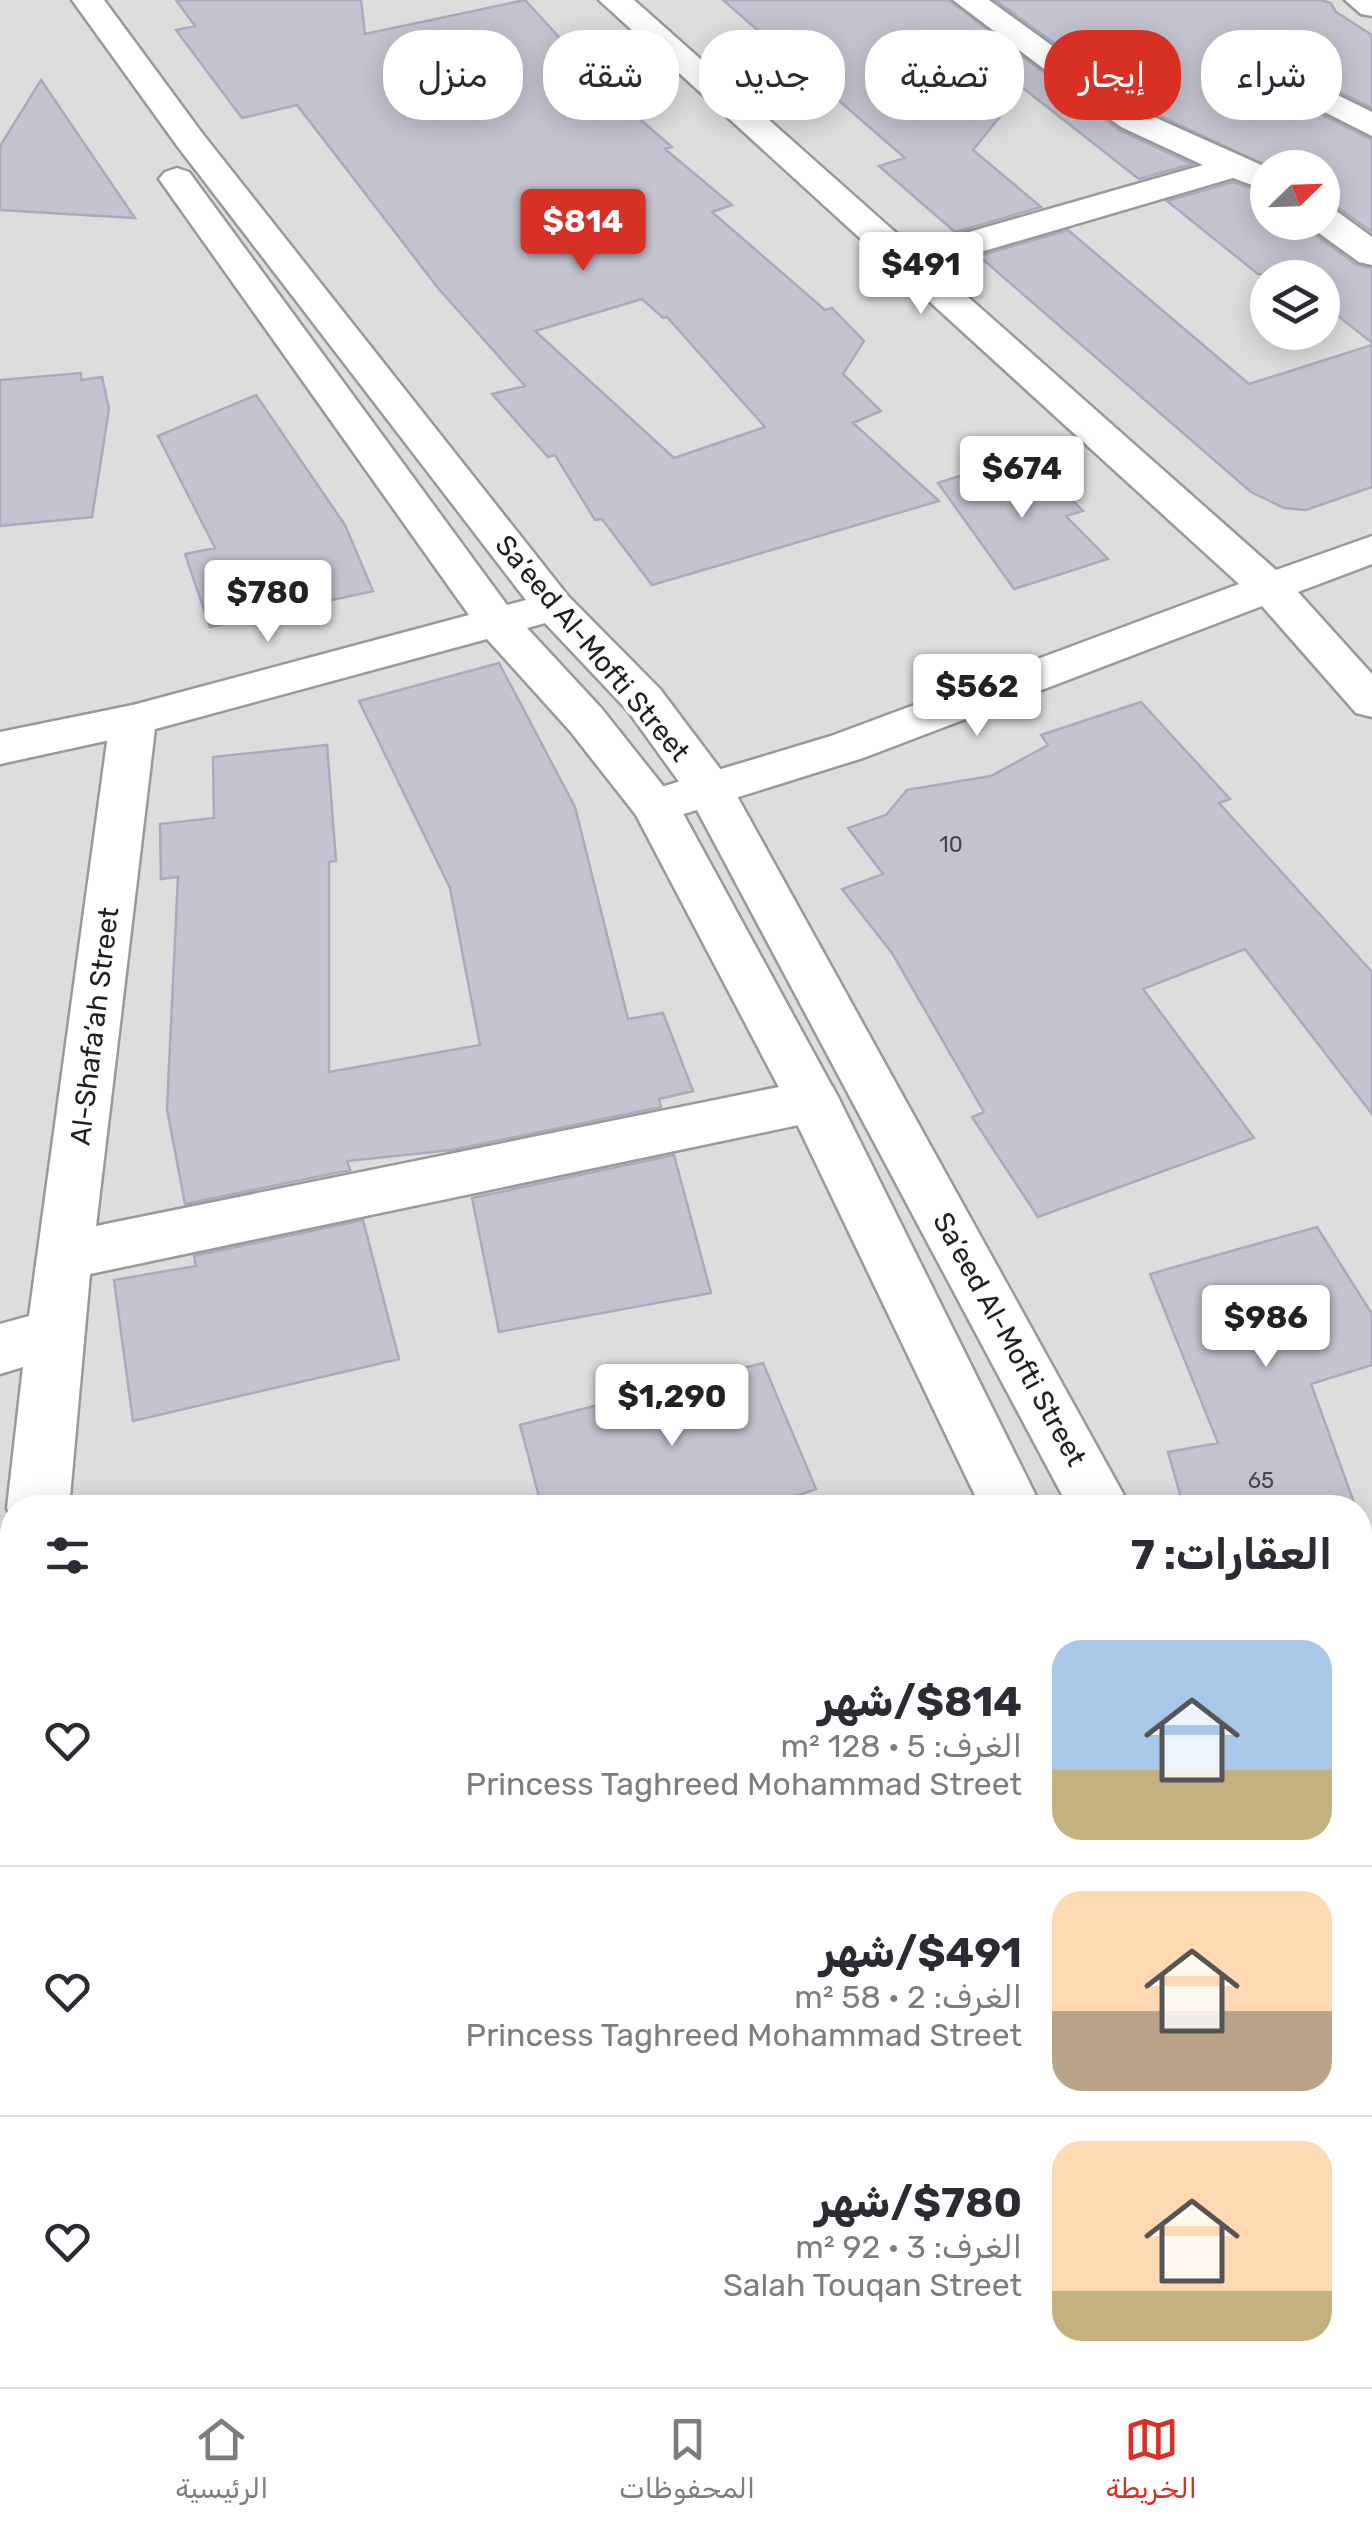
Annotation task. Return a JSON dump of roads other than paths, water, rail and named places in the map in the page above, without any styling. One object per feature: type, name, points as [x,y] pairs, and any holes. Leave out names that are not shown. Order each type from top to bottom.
[{"type":"street","name":"Sa’eed Al-Mofti Street","points":[[53,0],[200,213],[498,624],[586,720],[655,806],[813,1101],[1006,1495]]},
{"type":"street","name":"Sa’eed Al-Mofti Street","points":[[88,0],[190,140],[553,606],[644,700],[710,790],[1094,1495]]},
{"type":"street","points":[[616,0],[1269,587],[1372,702]]},
{"type":"street","points":[[969,0],[1132,120],[1250,172]]},
{"type":"street","points":[[1360,0],[1372,7]]},
{"type":"street","points":[[1342,110],[1372,126]]},
{"type":"street","points":[[909,261],[1250,174]]},
{"type":"street","points":[[1340,231],[1372,254]]},
{"type":"street","points":[[655,806],[847,746],[1372,549]]},
{"type":"street","points":[[0,748],[133,720],[553,606]]},
{"type":"street","name":"Al-Shafa‘ah Street","points":[[39,1495],[64,1256],[133,720]]},
{"type":"street","points":[[64,1256],[813,1101]]},
{"type":"street","points":[[0,1349],[57,1332]]}]
